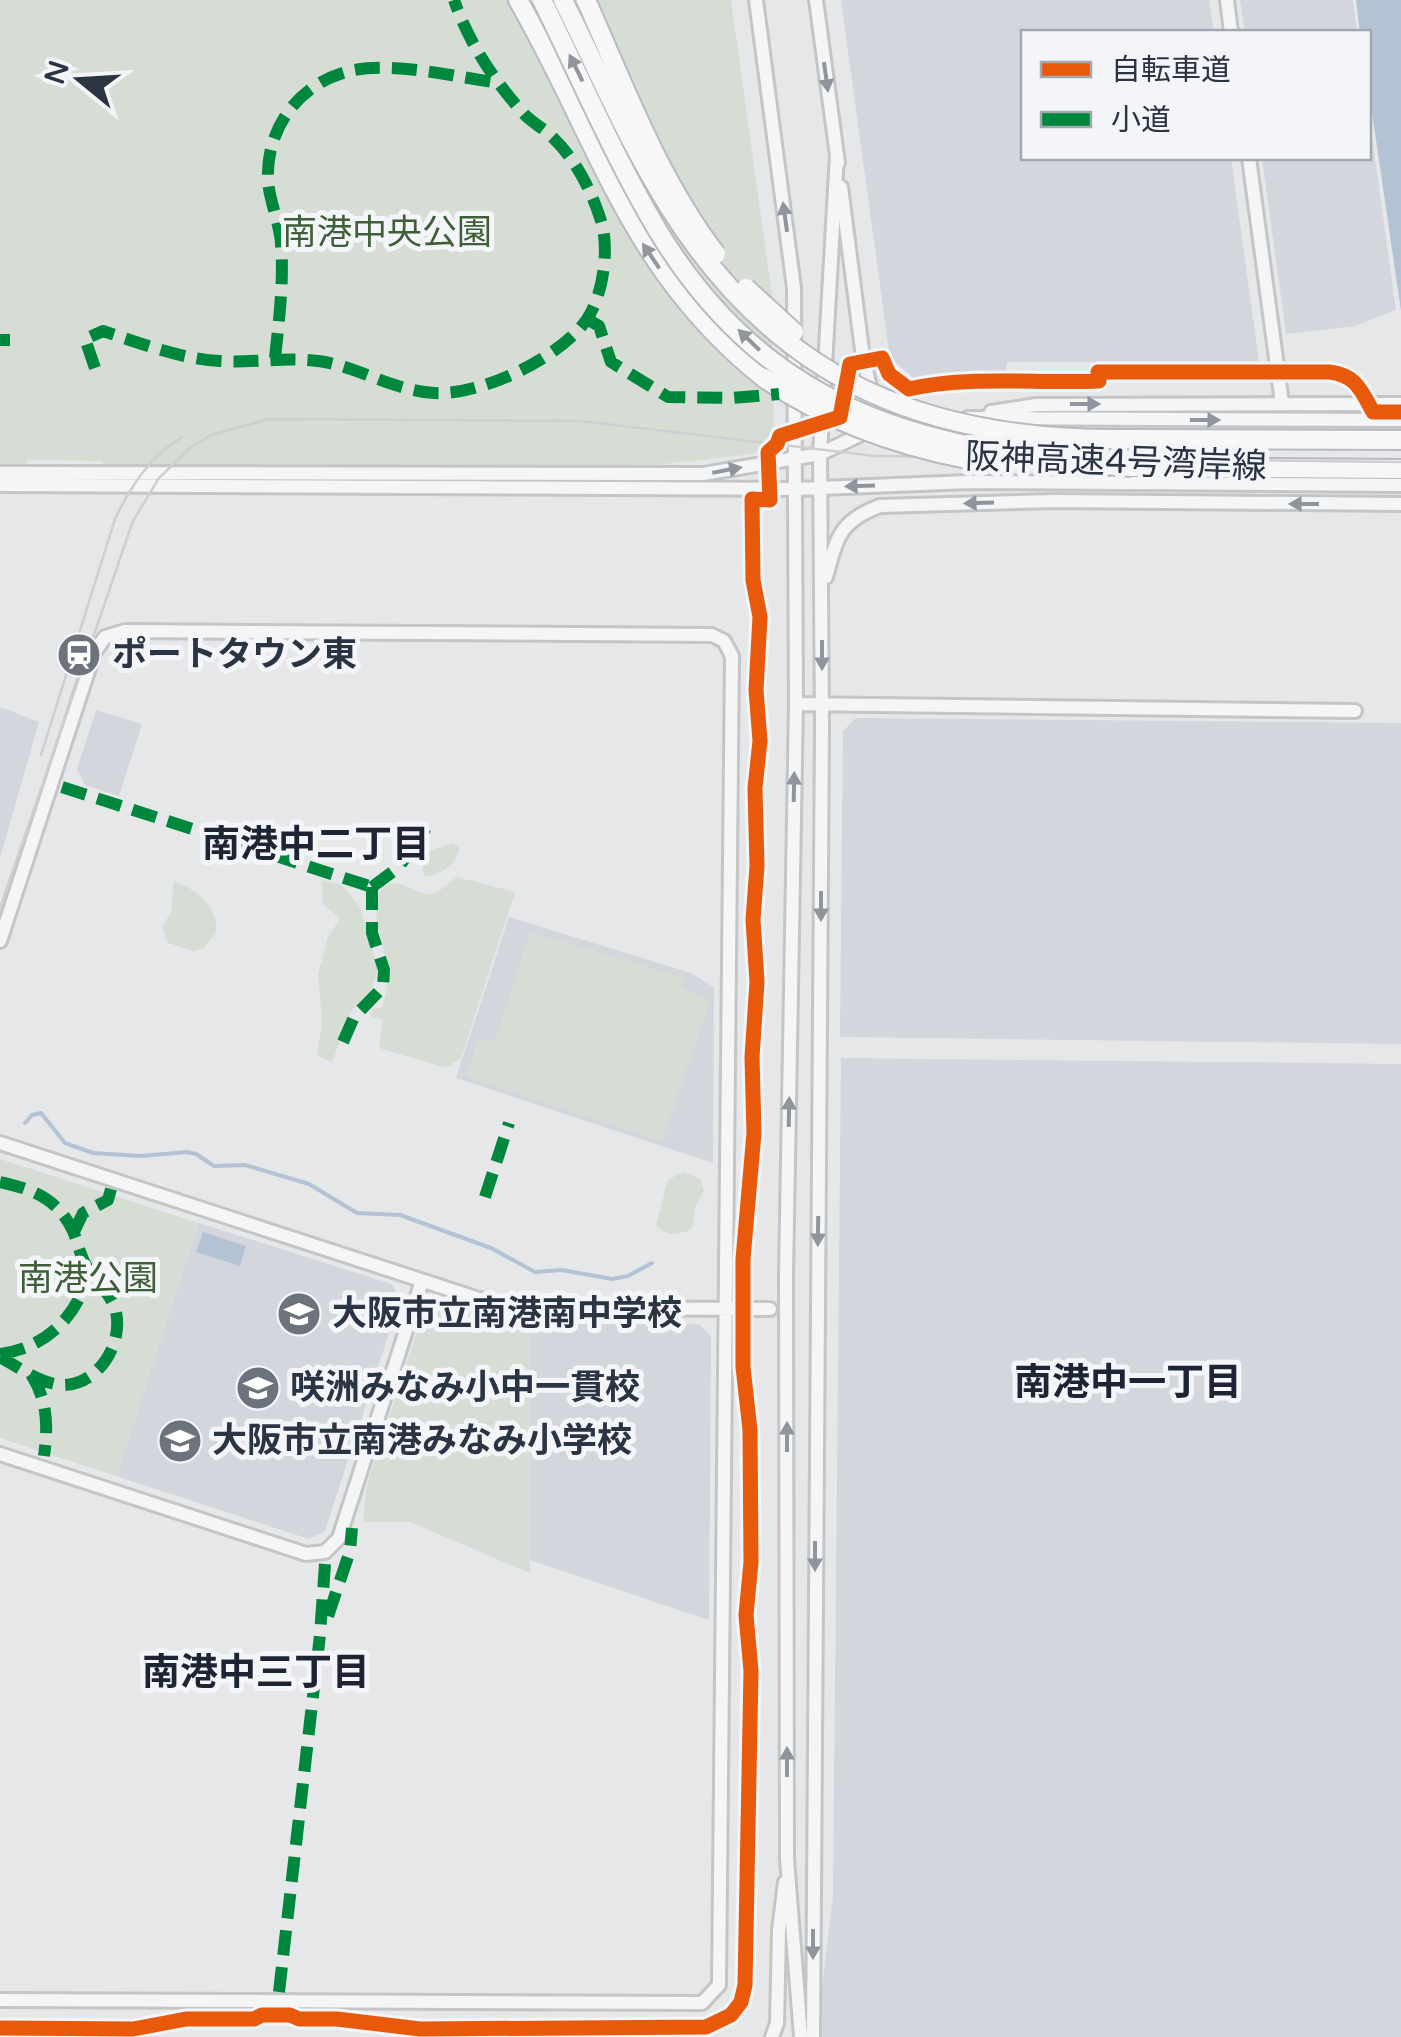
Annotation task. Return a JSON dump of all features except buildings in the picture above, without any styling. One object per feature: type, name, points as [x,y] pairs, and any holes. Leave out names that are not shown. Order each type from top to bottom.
[{"type":"highway","name":"阪神高速4号湾岸線","points":[[518,0],[622,207],[651,256],[708,330],[764,378],[802,403],[838,420],[937,453],[1006,464],[1401,468]]},
{"type":"highway","points":[[542,0],[660,234],[724,315],[785,371],[852,410],[924,437],[1006,454],[1132,467]]},
{"type":"highway","points":[[563,0],[672,212],[726,284],[786,341],[857,386],[952,422],[1037,437],[1130,439]]},
{"type":"highway","name":"阪神高速4号湾岸線","points":[[586,0],[655,154],[691,218],[729,270],[799,337],[870,382],[954,414],[1036,432],[1130,439],[1401,440]]},
{"type":"street","points":[[756,0],[794,288],[796,704],[786,1276],[787,1859],[800,2037]]},
{"type":"street","points":[[816,0],[866,372],[878,400],[908,417]]},
{"type":"street","points":[[1227,0],[1231,30]]},
{"type":"street","points":[[813,2037],[822,704],[820,454],[837,154]]},
{"type":"street","points":[[1248,160],[1282,404]]},
{"type":"street","points":[[954,417],[1036,405],[1401,404]]},
{"type":"street","points":[[0,474],[703,474],[820,454],[892,420],[908,417],[1401,420]]},
{"type":"street","points":[[0,485],[796,489],[969,482],[1401,485]]},
{"type":"street","points":[[822,590],[837,538],[846,523],[880,506],[1054,501],[1401,504]]},
{"type":"street","points":[[0,941],[94,653],[105,637],[125,631],[712,635],[724,641],[732,656],[719,1985],[702,2003],[0,2000]]},
{"type":"street","points":[[796,704],[1355,711]]},
{"type":"street","points":[[0,1143],[479,1299],[533,1308],[770,1308]]},
{"type":"street","points":[[0,1454],[306,1554],[325,1552],[339,1538],[422,1281]]},
{"type":"street","points":[[772,2037],[777,2023],[779,1930],[787,1859]]},
{"type":"shaded area","points":[[841,0],[1209,0],[1214,30],[1021,30],[1021,160],[1231,160],[1259,362],[1007,362],[1004,379],[915,379],[890,358]]},
{"type":"shaded area","points":[[1240,0],[1353,0],[1357,30],[1245,30]]},
{"type":"shaded area","points":[[1371,129],[1396,310],[1355,326],[1286,334],[1262,160],[1371,160]]},
{"type":"shaded area","points":[[0,707],[39,722],[0,858]]},
{"type":"shaded area","points":[[96,710],[142,724],[119,796],[85,785],[77,769]]},
{"type":"shaded area","points":[[856,718],[1401,723],[1401,1044],[840,1037],[843,731]]},
{"type":"shaded area","points":[[509,917],[691,973],[714,987],[713,1163],[456,1078]]},
{"type":"shaded area","points":[[841,1058],[1401,1064],[1401,2037],[816,2037],[833,1896]]},
{"type":"shaded area","name":"咲洲みなみ小中一貫校","points":[[199,1223],[392,1284],[400,1299],[325,1531],[309,1539],[116,1476]]},
{"type":"shaded area","points":[[529,1322],[699,1324],[711,1337],[709,1620],[530,1560]]},
{"type":"green space","name":"南港中央公園","points":[[0,0],[731,0],[772,296],[774,444],[753,454],[646,466],[104,465],[102,461],[28,460],[26,465],[0,464]]},
{"type":"green space","points":[[452,843],[459,847],[452,864],[424,876],[422,869],[429,851]]},
{"type":"green space","points":[[457,877],[515,892],[461,1058],[446,1068],[379,1048],[383,1020],[371,1016],[372,1009],[381,1008],[388,975],[376,903],[379,893],[391,884],[431,894]]},
{"type":"green space","points":[[322,880],[342,885],[360,907],[378,968],[371,990],[352,1010],[332,1062],[317,1056],[322,1024],[318,974],[328,937],[340,919],[323,904]]},
{"type":"green space","points":[[174,881],[198,894],[214,915],[216,933],[204,948],[193,951],[168,943],[162,927],[171,912]]},
{"type":"green space","points":[[530,932],[685,978],[682,988],[710,1000],[662,1141],[466,1076],[479,1038],[495,1042]]},
{"type":"green space","name":"南港公園","points":[[0,1159],[199,1223],[116,1476],[0,1438]]},
{"type":"green space","points":[[683,1172],[700,1179],[704,1190],[695,1207],[692,1228],[668,1233],[656,1225],[668,1180]]},
{"type":"green space","points":[[439,1302],[529,1322],[530,1573],[410,1522],[363,1522],[367,1485],[424,1310]]},
{"type":"water","points":[[1356,0],[1401,0],[1401,311],[1371,106],[1371,30],[1360,30]]},
{"type":"water","points":[[203,1232],[246,1246],[240,1266],[196,1252]]},
{"type":"waterway","points":[[25,1123],[32,1115],[41,1113],[65,1143],[93,1153],[141,1156],[187,1152],[214,1166],[245,1165],[309,1184],[357,1213],[400,1215],[491,1248],[535,1272],[562,1270],[612,1279],[628,1276],[652,1263]]},
{"type":"tram line","points":[[0,908],[133,521],[159,478],[190,448],[211,435],[269,419],[581,421],[875,456],[1401,462]]},
{"type":"tram line","points":[[41,755],[115,519],[142,473],[182,437]]},
{"type":"marked path","points":[[95,368],[85,339],[103,331],[205,360],[318,361],[418,391],[453,392],[518,372],[575,333],[593,309],[603,273],[605,247],[598,212],[582,175],[567,153],[525,115],[493,75],[454,0]]},
{"type":"marked path","points":[[275,358],[282,257],[268,182],[269,162],[273,143],[290,110],[317,85],[354,70],[407,69],[499,83]]},
{"type":"marked path","points":[[587,319],[599,326],[611,362],[668,397],[779,394]]},
{"type":"marked path","points":[[0,340],[10,340]]},
{"type":"marked path","points":[[62,787],[372,887]]},
{"type":"marked path","points":[[372,887],[399,867],[426,828]]},
{"type":"marked path","points":[[343,1042],[354,1017],[383,987],[384,970],[372,933],[372,887]]},
{"type":"marked path","points":[[485,1197],[509,1123]]},
{"type":"marked path","points":[[0,1182],[34,1192],[60,1211],[73,1231],[87,1267],[111,1300],[117,1324],[106,1360],[77,1383],[47,1382],[0,1357]]},
{"type":"marked path","points":[[74,1232],[83,1213],[108,1200],[111,1189]]},
{"type":"marked path","points":[[0,1354],[32,1345],[58,1327],[77,1303],[89,1272]]},
{"type":"marked path","points":[[31,1374],[45,1414],[44,1456]]},
{"type":"marked path","points":[[328,1616],[350,1551],[352,1528]]},
{"type":"marked path","points":[[279,1992],[325,1564]]},
{"type":"cycle path","points":[[0,2028],[133,2029],[186,2019],[254,2019],[262,2015],[420,2029],[706,2027],[731,2015],[741,2002],[745,1985],[751,1671],[746,1615],[751,1562],[750,1430],[743,1367],[743,1259],[754,1133],[755,788],[760,741],[756,690],[760,617],[753,580],[752,499],[770,500],[768,452],[780,436],[840,417],[850,364],[882,358],[889,374],[909,389],[979,381],[1099,381],[1098,372],[1329,372],[1352,380],[1373,412],[1401,412]]},
{"type":"place","name":"ポートタウン東","points":[[79,655]]},
{"type":"place","name":"大阪市立南港南中学校","points":[[299,1314]]},
{"type":"place","name":"咲洲みなみ小中一貫校","points":[[258,1388]]},
{"type":"place","name":"大阪市立南港みなみ小学校","points":[[180,1441]]},
{"type":"district","name":"南港中二丁目","points":[[316,845]]},
{"type":"district","name":"南港中一丁目","points":[[1128,1383]]},
{"type":"district","name":"南港中三丁目","points":[[256,1673]]}]
